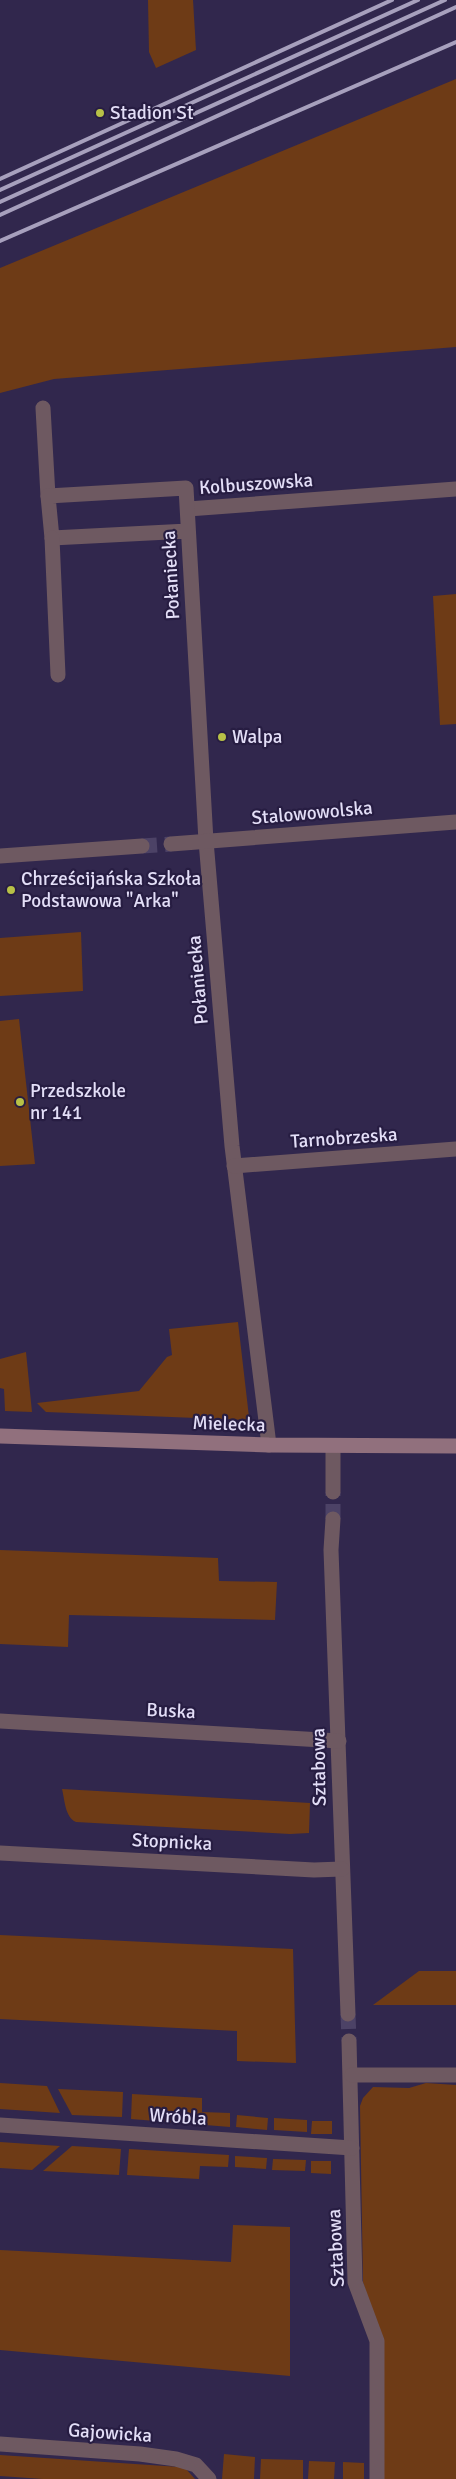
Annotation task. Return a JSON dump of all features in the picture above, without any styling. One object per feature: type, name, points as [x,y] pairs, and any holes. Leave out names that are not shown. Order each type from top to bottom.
[{"type":"street","points":[[43,408],[52,538],[58,675]]},
{"type":"street","name":"Kolbuszowska","points":[[48,496],[186,488],[188,509],[456,489]]},
{"type":"street","name":"Połaniecka","points":[[188,509],[206,842],[234,1166],[269,1445]]},
{"type":"street","points":[[52,538],[188,531]]},
{"type":"street","name":"Stalowowolska","points":[[171,844],[456,822]]},
{"type":"street","points":[[0,856],[142,846]]},
{"type":"street","name":"Tarnobrzeska","points":[[234,1166],[456,1149]]},
{"type":"street","name":"Mielecka","points":[[0,1436],[269,1445],[456,1446]]},
{"type":"street","points":[[333,1446],[333,1492]]},
{"type":"street","name":"Sztabowa","points":[[333,1519],[331,1550],[348,2014]]},
{"type":"street","name":"Buska","points":[[0,1721],[339,1741]]},
{"type":"street","name":"Stopnicka","points":[[0,1853],[306,1869],[342,1869]]},
{"type":"street","name":"Sztabowa","points":[[349,2041],[352,2075],[355,2282],[377,2341],[377,2479]]},
{"type":"street","points":[[352,2075],[456,2075]]},
{"type":"street","name":"Wróbla","points":[[0,2126],[352,2148]]},
{"type":"street","name":"Gajowicka","points":[[0,2444],[140,2454],[176,2459],[196,2465],[208,2479]]},
{"type":"shaded area","points":[[148,0],[193,0],[196,50],[156,68],[149,52]]},
{"type":"shaded area","points":[[456,79],[456,347],[54,379],[0,393],[0,268]]},
{"type":"shaded area","points":[[456,594],[456,724],[440,725],[433,596]]},
{"type":"shaded area","points":[[81,932],[83,991],[0,996],[0,938]]},
{"type":"shaded area","points":[[19,1019],[35,1164],[0,1166],[0,1021]]},
{"type":"shaded area","points":[[238,1322],[249,1417],[246,1420],[46,1412],[37,1403],[139,1391],[167,1357],[172,1355],[169,1329]]},
{"type":"shaded area","points":[[26,1352],[32,1412],[5,1411],[4,1389],[0,1388],[0,1359]]},
{"type":"shaded area","points":[[0,1550],[218,1558],[219,1581],[277,1582],[275,1620],[69,1615],[68,1647],[0,1644]]},
{"type":"shaded area","points":[[62,1789],[310,1803],[309,1833],[290,1834],[76,1822],[72,1820],[68,1813]]},
{"type":"shaded area","points":[[0,1935],[293,1949],[296,2063],[237,2061],[237,2031],[0,2019]]},
{"type":"shaded area","points":[[419,1971],[456,1971],[456,2005],[373,2005]]},
{"type":"shaded area","points":[[0,2083],[47,2086],[60,2113],[0,2109]]},
{"type":"shaded area","points":[[426,2083],[456,2085],[456,2479],[383,2479],[383,2349],[363,2282],[360,2106],[363,2098],[373,2087],[409,2088]]},
{"type":"shaded area","points":[[58,2089],[123,2092],[122,2117],[72,2115]]},
{"type":"shaded area","points":[[132,2094],[202,2098],[202,2112],[230,2113],[230,2127],[131,2119]]},
{"type":"shaded area","points":[[237,2115],[268,2118],[267,2130],[236,2127]]},
{"type":"shaded area","points":[[274,2118],[307,2120],[307,2132],[274,2130]]},
{"type":"shaded area","points":[[312,2121],[332,2121],[332,2134],[311,2134]]},
{"type":"shaded area","points":[[0,2142],[60,2146],[32,2170],[0,2168]]},
{"type":"shaded area","points":[[72,2146],[121,2149],[119,2175],[43,2171]]},
{"type":"shaded area","points":[[129,2149],[229,2155],[228,2167],[200,2166],[199,2179],[127,2175]]},
{"type":"shaded area","points":[[235,2156],[267,2158],[266,2169],[235,2167]]},
{"type":"shaded area","points":[[273,2159],[306,2160],[305,2171],[272,2170]]},
{"type":"shaded area","points":[[311,2161],[331,2161],[331,2174],[311,2173]]},
{"type":"shaded area","points":[[233,2225],[290,2227],[290,2376],[0,2350],[0,2250],[231,2262]]},
{"type":"shaded area","points":[[224,2454],[255,2457],[254,2479],[222,2479]]},
{"type":"shaded area","points":[[0,2455],[180,2467],[186,2469],[195,2479],[43,2479],[0,2476]]},
{"type":"shaded area","points":[[261,2459],[303,2460],[303,2479],[260,2479]]},
{"type":"shaded area","points":[[309,2461],[335,2462],[334,2479],[308,2479]]},
{"type":"shaded area","points":[[343,2462],[364,2463],[364,2479],[343,2479]]},
{"type":"tunnel","points":[[142,846],[171,844]]},
{"type":"tunnel","points":[[333,1492],[333,1519]]},
{"type":"tunnel","points":[[348,2014],[349,2041]]},
{"type":"railway","points":[[0,179],[392,0]]},
{"type":"railway","points":[[0,190],[418,0]]},
{"type":"railway","points":[[0,202],[445,0]]},
{"type":"railway","points":[[0,215],[456,7]]},
{"type":"railway","points":[[0,241],[456,42]]},
{"type":"place","name":"Stadion St","points":[[100,113]]},
{"type":"place","name":"Walpa","points":[[222,737]]},
{"type":"place","name":"Chrześcijańska Szkoła Podstawowa \"Arka\"","points":[[11,890]]},
{"type":"place","name":"Przedszkole nr 141","points":[[20,1102]]}]
